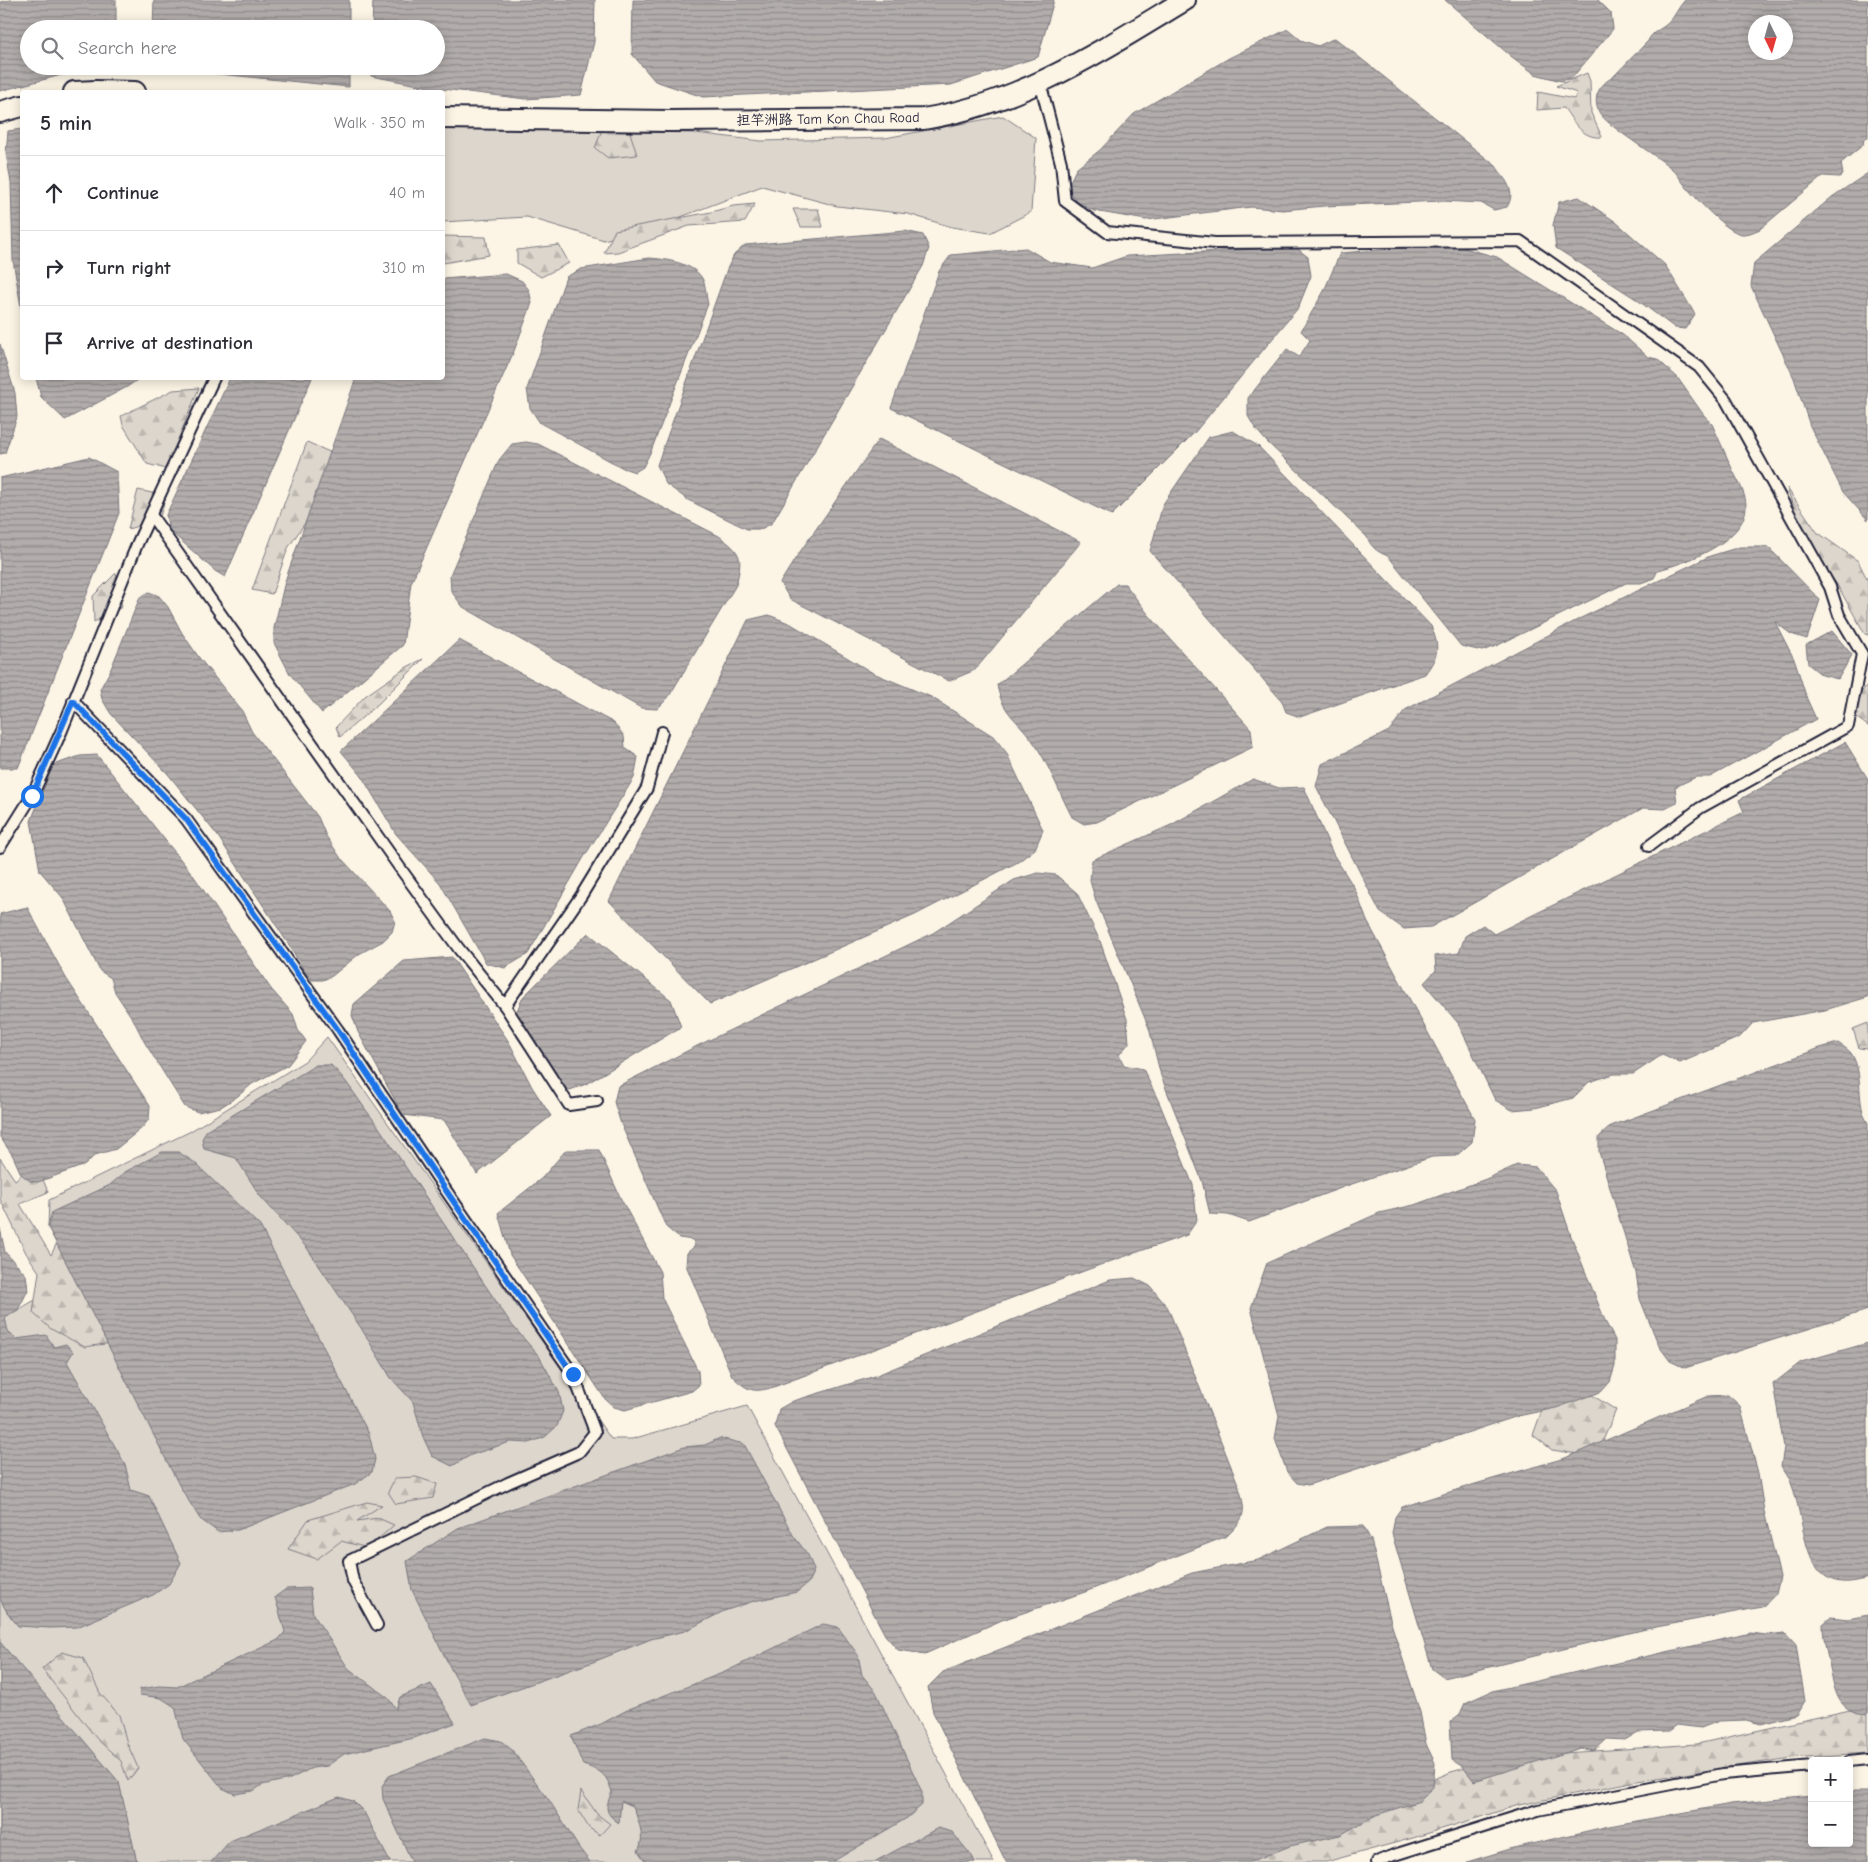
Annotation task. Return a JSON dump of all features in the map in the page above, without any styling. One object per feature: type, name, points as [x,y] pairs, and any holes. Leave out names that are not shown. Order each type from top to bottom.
[{"type":"street","name":"担竿洲路 Tam Kon Chau Road","points":[[445,118],[669,121],[923,119],[961,111],[1001,99],[1040,82],[1096,54],[1185,0]]},
{"type":"street","points":[[0,112],[20,107]]},
{"type":"lane","points":[[1040,82],[1061,163],[1065,201],[1107,232],[1215,243],[1520,242],[1698,367],[1726,400],[1830,587],[1839,615],[1862,654],[1848,726],[1700,808],[1649,846]]},
{"type":"lane","points":[[0,847],[32,796],[151,515],[213,380]]},
{"type":"lane","points":[[151,515],[406,876],[459,949],[505,1006],[569,1105],[597,1101]]},
{"type":"lane","points":[[73,701],[186,819],[338,1030],[573,1374],[596,1432],[579,1452],[500,1487],[349,1561],[353,1581],[377,1625]]},
{"type":"lane","points":[[505,1006],[581,896],[647,788],[662,732]]},
{"type":"lane","points":[[1853,1762],[1868,1760]]},
{"type":"lane","points":[[1377,1862],[1538,1810],[1723,1774],[1808,1766]]},
{"type":"green space","points":[[1587,73],[1590,81],[1591,113],[1602,137],[1595,137],[1584,132],[1575,124],[1564,108],[1537,110],[1538,92],[1574,99],[1577,93],[1556,86]]},
{"type":"green space","points":[[1003,116],[1036,138],[1031,212],[990,233],[952,227],[908,214],[837,206],[762,186],[665,223],[604,240],[527,217],[445,222],[445,128],[696,133],[761,141],[885,138]]},
{"type":"green space","points":[[604,125],[628,126],[637,155],[608,158],[595,148]]},
{"type":"green space","points":[[755,204],[745,222],[689,226],[618,252],[604,253],[615,230],[733,206]]},
{"type":"green space","points":[[793,209],[818,209],[823,227],[801,227]]},
{"type":"green space","points":[[445,236],[486,237],[489,255],[445,263]]},
{"type":"green space","points":[[559,245],[569,263],[541,277],[517,263],[517,250]]},
{"type":"green space","points":[[199,388],[166,469],[147,464],[123,425],[121,416],[173,390]]},
{"type":"green space","points":[[307,442],[334,454],[307,520],[288,548],[272,594],[252,590]]},
{"type":"green space","points":[[1787,488],[1817,532],[1858,561],[1868,581],[1868,635],[1865,634],[1836,583],[1808,552]]},
{"type":"green space","points":[[138,490],[166,496],[159,520],[128,529]]},
{"type":"green space","points":[[116,573],[122,607],[94,622],[93,596]]},
{"type":"green space","points":[[423,659],[379,703],[340,737],[336,727],[365,696],[407,667]]},
{"type":"green space","points":[[1868,684],[1868,726],[1844,712]]},
{"type":"green space","points":[[1868,1023],[1868,1049],[1859,1048],[1853,1029]]},
{"type":"green space","points":[[327,1037],[611,1439],[632,1439],[747,1406],[994,1862],[0,1862],[0,1320],[74,1278],[48,1227],[49,1200],[189,1132],[305,1061]]},
{"type":"green space","points":[[0,1158],[15,1180],[36,1162],[48,1192],[20,1204],[51,1255],[72,1212],[125,1341],[85,1347],[51,1329],[33,1313],[39,1272],[26,1253],[0,1199]]},
{"type":"green space","points":[[1574,1384],[1616,1410],[1596,1457],[1552,1450],[1533,1435],[1546,1399]]},
{"type":"green space","points":[[416,1477],[437,1484],[433,1498],[396,1504],[388,1492],[395,1478]]},
{"type":"green space","points":[[367,1502],[382,1505],[357,1521],[378,1518],[394,1525],[368,1548],[341,1541],[317,1559],[288,1549],[308,1520]]},
{"type":"green space","points":[[62,1652],[83,1658],[100,1693],[119,1715],[127,1743],[138,1768],[128,1781],[121,1761],[97,1739],[42,1669]]},
{"type":"green space","points":[[1868,1706],[1868,1753],[1791,1758],[1637,1781],[1519,1805],[1413,1838],[1326,1862],[1238,1862],[1451,1772],[1506,1757],[1697,1744]]},
{"type":"green space","points":[[581,1791],[597,1814],[610,1824],[600,1835],[589,1828],[578,1810]]},
{"type":"shaded area","points":[[10,0],[116,0],[116,20],[20,20],[20,75],[61,75],[0,91],[0,2]]},
{"type":"shaded area","points":[[154,0],[349,0],[349,20],[153,20]]},
{"type":"shaded area","points":[[373,0],[595,0],[594,42],[581,95],[526,99],[434,88],[371,76],[445,75],[445,20],[372,20]]},
{"type":"shaded area","points":[[633,0],[1054,0],[1038,57],[951,85],[703,97],[655,81],[632,54]]},
{"type":"shaded area","points":[[1445,0],[1598,0],[1611,13],[1613,29],[1572,78],[1561,81],[1535,74]]},
{"type":"shaded area","points":[[1685,0],[1868,0],[1868,138],[1864,139],[1863,145],[1841,163],[1843,175],[1839,177],[1823,176],[1760,229],[1749,233],[1738,233],[1724,225],[1709,212],[1665,163],[1611,125],[1597,107],[1598,92],[1652,35],[1670,21]]},
{"type":"shaded area","points":[[1288,29],[1301,40],[1318,46],[1335,38],[1496,166],[1509,186],[1511,196],[1507,207],[1494,210],[1481,203],[1442,201],[1324,206],[1283,210],[1251,207],[1146,220],[1094,211],[1078,203],[1069,191],[1070,182],[1076,169],[1100,150],[1134,114],[1229,58]]},
{"type":"shaded area","points":[[229,75],[349,75],[349,87]]},
{"type":"shaded area","points":[[20,129],[20,301],[13,260],[11,182],[6,154],[8,131]]},
{"type":"shaded area","points":[[1868,173],[1868,520],[1843,492],[1810,426],[1794,378],[1751,286],[1754,263],[1832,197]]},
{"type":"shaded area","points":[[1579,197],[1616,222],[1665,265],[1695,314],[1685,329],[1675,328],[1636,299],[1556,248],[1553,225],[1559,202]]},
{"type":"shaded area","points":[[905,231],[923,235],[929,248],[923,266],[772,523],[761,529],[747,529],[688,500],[666,484],[657,465],[727,269],[734,255],[745,245]]},
{"type":"shaded area","points":[[1426,246],[1464,248],[1497,257],[1623,335],[1648,357],[1657,359],[1677,377],[1712,424],[1742,488],[1745,498],[1745,512],[1740,525],[1730,537],[1701,555],[1658,570],[1654,578],[1641,583],[1626,583],[1496,646],[1482,651],[1461,646],[1388,556],[1375,549],[1367,537],[1267,442],[1248,416],[1248,398],[1287,349],[1299,357],[1310,340],[1301,331],[1324,291],[1340,253]]},
{"type":"shaded area","points":[[1295,247],[1308,257],[1311,276],[1298,308],[1195,432],[1112,515],[891,408],[939,271],[951,255],[1026,248],[1050,262],[1092,268],[1127,256]]},
{"type":"shaded area","points":[[649,258],[679,263],[699,274],[705,285],[708,304],[651,451],[643,467],[635,472],[623,468],[540,423],[530,408],[527,389],[566,277],[581,269]]},
{"type":"shaded area","points":[[506,274],[522,281],[529,290],[532,303],[514,351],[411,583],[403,645],[322,713],[290,674],[274,643],[274,628],[285,581],[355,380],[445,380],[445,279]]},
{"type":"shaded area","points":[[0,344],[15,393],[17,417],[5,453],[0,454]]},
{"type":"shaded area","points":[[37,380],[137,380],[65,420],[41,397]]},
{"type":"shaded area","points":[[229,380],[311,380],[225,577],[215,571],[169,530],[166,515]]},
{"type":"shaded area","points":[[1233,431],[1258,446],[1431,626],[1436,640],[1437,651],[1433,662],[1425,674],[1300,717],[1286,712],[1282,701],[1150,551],[1163,504],[1209,437]]},
{"type":"shaded area","points":[[879,439],[1081,542],[975,670],[949,681],[790,599],[780,583]]},
{"type":"shaded area","points":[[526,442],[538,444],[719,536],[739,556],[740,568],[736,585],[668,698],[657,709],[641,708],[463,607],[451,591],[450,575],[499,460],[512,444]]},
{"type":"shaded area","points":[[89,457],[117,472],[119,513],[18,768],[0,768],[0,478]]},
{"type":"shaded area","points":[[1740,547],[1768,547],[1820,600],[1807,639],[1791,634],[1775,622],[1795,661],[1807,699],[1816,719],[1710,777],[1696,777],[1675,787],[1677,803],[1665,809],[1643,808],[1431,927],[1404,929],[1380,912],[1316,786],[1322,764],[1389,731],[1405,710],[1583,617],[1710,556]]},
{"type":"shaded area","points":[[1117,584],[1125,584],[1148,614],[1251,729],[1253,747],[1097,822],[1084,824],[1072,817],[1043,757],[1032,740],[1006,709],[999,695],[997,685]]},
{"type":"shaded area","points":[[149,592],[159,596],[168,607],[182,633],[200,659],[242,711],[252,732],[318,817],[326,836],[340,857],[390,911],[395,921],[392,932],[383,941],[359,954],[332,976],[323,980],[312,980],[305,972],[217,835],[168,774],[111,714],[102,699],[100,689],[110,671],[140,597]]},
{"type":"shaded area","points":[[769,615],[791,624],[873,673],[931,697],[993,736],[1006,752],[1043,830],[1035,849],[1018,862],[915,915],[710,1004],[609,901],[748,620]]},
{"type":"shaded area","points":[[1832,631],[1852,655],[1838,679],[1822,675],[1808,664],[1806,645]]},
{"type":"shaded area","points":[[459,640],[614,723],[624,736],[625,748],[638,757],[634,778],[584,857],[528,954],[505,968],[486,963],[440,883],[396,834],[361,775],[341,751]]},
{"type":"shaded area","points":[[1845,742],[1868,779],[1868,997],[1825,1010],[1753,1023],[1740,1037],[1680,1063],[1662,1055],[1633,1074],[1614,1074],[1589,1082],[1573,1098],[1535,1108],[1512,1110],[1495,1100],[1458,1023],[1424,983],[1436,970],[1435,956],[1459,953],[1465,936],[1483,925],[1494,934],[1744,812],[1739,800]]},
{"type":"shaded area","points":[[97,755],[193,875],[271,989],[293,1014],[298,1030],[306,1041],[288,1065],[252,1084],[221,1107],[198,1112],[185,1107],[115,992],[111,978],[100,971],[63,898],[40,871],[31,821],[53,765],[80,756]]},
{"type":"shaded area","points":[[1253,779],[1279,788],[1304,787],[1333,854],[1355,889],[1367,921],[1475,1119],[1472,1142],[1456,1156],[1432,1157],[1249,1222],[1228,1215],[1210,1214],[1202,1181],[1161,1076],[1149,1028],[1096,901],[1090,881],[1092,860],[1171,825]]},
{"type":"shaded area","points":[[1038,873],[1056,875],[1077,893],[1100,941],[1127,1019],[1129,1043],[1119,1055],[1124,1065],[1143,1069],[1159,1102],[1193,1185],[1197,1220],[1187,1235],[1100,1265],[771,1388],[754,1390],[746,1387],[732,1376],[686,1265],[687,1253],[695,1246],[693,1240],[679,1238],[666,1227],[621,1124],[614,1102],[618,1086],[933,933],[1014,880]]},
{"type":"shaded area","points":[[27,907],[66,978],[150,1106],[149,1119],[142,1128],[116,1149],[95,1155],[85,1165],[38,1182],[30,1181],[21,1174],[13,1156],[0,1137],[0,914]]},
{"type":"shaded area","points":[[588,933],[671,1000],[681,1027],[586,1084],[570,1090],[555,1089],[517,1037],[513,1020],[523,997]]},
{"type":"shaded area","points":[[452,957],[509,1042],[532,1087],[551,1116],[477,1174],[444,1120],[403,1115],[358,1032],[352,1015],[354,1004],[404,961]]},
{"type":"shaded area","points":[[1838,1043],[1851,1053],[1855,1061],[1858,1070],[1862,1107],[1868,1123],[1868,1310],[1685,1368],[1670,1361],[1659,1346],[1640,1299],[1636,1273],[1599,1152],[1599,1137],[1611,1126]]},
{"type":"shaded area","points":[[316,1065],[331,1065],[343,1079],[376,1123],[512,1325],[539,1356],[559,1392],[563,1411],[557,1426],[545,1437],[529,1443],[510,1442],[471,1455],[452,1466],[432,1456],[423,1437],[413,1402],[391,1378],[361,1328],[307,1248],[260,1196],[236,1158],[204,1149],[202,1139],[206,1131]]},
{"type":"shaded area","points":[[566,1150],[599,1150],[621,1199],[660,1272],[662,1298],[698,1371],[699,1385],[692,1391],[625,1410],[614,1407],[605,1399],[510,1255],[498,1213],[542,1178]]},
{"type":"shaded area","points":[[162,1152],[178,1152],[194,1162],[260,1226],[369,1434],[375,1459],[372,1472],[355,1484],[238,1530],[218,1532],[200,1519],[179,1485],[48,1227],[52,1212],[110,1185],[125,1172]]},
{"type":"shaded area","points":[[1517,1165],[1536,1167],[1556,1191],[1571,1236],[1606,1323],[1615,1340],[1615,1366],[1610,1382],[1601,1392],[1556,1408],[1518,1416],[1308,1485],[1297,1483],[1287,1472],[1275,1439],[1279,1416],[1251,1308],[1267,1263],[1379,1213],[1414,1205],[1486,1179]]},
{"type":"shaded area","points":[[0,1228],[5,1252],[26,1275],[28,1290],[18,1310],[5,1317],[8,1332],[16,1339],[46,1335],[54,1347],[66,1344],[73,1352],[67,1362],[125,1464],[131,1490],[149,1496],[181,1563],[169,1584],[153,1595],[77,1627],[18,1626],[0,1599]]},
{"type":"shaded area","points":[[1134,1278],[1150,1286],[1168,1308],[1238,1484],[1243,1513],[1238,1524],[1227,1536],[1085,1592],[1002,1620],[925,1654],[898,1650],[885,1635],[775,1426],[779,1409],[793,1401],[872,1377],[1110,1280]]},
{"type":"shaded area","points":[[1868,1343],[1868,1578],[1846,1582],[1829,1579],[1818,1569],[1810,1554],[1791,1483],[1781,1466],[1784,1447],[1773,1384],[1801,1362]]},
{"type":"shaded area","points":[[1728,1395],[1740,1406],[1758,1473],[1764,1511],[1780,1577],[1776,1594],[1762,1607],[1646,1629],[1444,1678],[1432,1669],[1392,1534],[1395,1517],[1402,1507],[1565,1458],[1708,1396]]},
{"type":"shaded area","points":[[720,1438],[744,1444],[793,1535],[808,1555],[814,1570],[808,1583],[797,1592],[754,1601],[724,1611],[685,1631],[651,1639],[593,1662],[471,1705],[412,1590],[407,1561],[458,1528],[684,1447],[705,1445]]},
{"type":"shaded area","points":[[1363,1526],[1371,1540],[1392,1626],[1420,1712],[1426,1744],[1435,1763],[1433,1787],[1420,1801],[1376,1815],[1340,1835],[1290,1846],[1250,1862],[1006,1862],[933,1712],[928,1687],[943,1672],[1192,1573],[1258,1560],[1327,1527]]},
{"type":"shaded area","points":[[310,1588],[313,1614],[348,1668],[388,1698],[396,1709],[400,1697],[431,1684],[455,1723],[414,1738],[344,1754],[327,1766],[312,1768],[290,1779],[262,1785],[253,1791],[235,1794],[222,1788],[183,1739],[175,1707],[161,1698],[140,1695],[140,1689],[159,1686],[177,1687],[278,1640],[285,1632],[275,1597],[286,1589]]},
{"type":"shaded area","points":[[1868,1615],[1868,1714],[1857,1713],[1849,1709],[1838,1698],[1826,1649],[1823,1624],[1831,1617],[1848,1619]]},
{"type":"shaded area","points":[[823,1624],[838,1627],[858,1655],[862,1675],[876,1692],[922,1792],[922,1805],[907,1818],[832,1862],[646,1862],[638,1851],[641,1834],[633,1806],[621,1801],[619,1823],[608,1813],[607,1806],[612,1792],[607,1781],[599,1771],[583,1765],[571,1736],[601,1724],[629,1709],[725,1672]]},
{"type":"shaded area","points":[[1751,1633],[1766,1635],[1785,1633],[1796,1645],[1805,1701],[1796,1715],[1761,1724],[1746,1720],[1719,1721],[1701,1728],[1677,1725],[1669,1731],[1638,1732],[1625,1740],[1607,1739],[1594,1751],[1581,1748],[1474,1781],[1463,1767],[1452,1760],[1450,1722],[1460,1714],[1465,1703],[1492,1691]]},
{"type":"shaded area","points":[[0,1642],[119,1782],[137,1862],[0,1862]]},
{"type":"shaded area","points":[[485,1738],[501,1741],[512,1750],[549,1800],[590,1862],[412,1862],[383,1799],[382,1786],[389,1776]]},
{"type":"shaded area","points":[[1853,1792],[1868,1792],[1868,1862],[1467,1862],[1510,1849],[1609,1826],[1731,1804],[1808,1796],[1808,1847],[1853,1847]]},
{"type":"shaded area","points":[[339,1797],[353,1801],[364,1812],[390,1862],[211,1862],[230,1841]]},
{"type":"shaded area","points":[[938,1828],[952,1832],[975,1862],[874,1862]]},
{"type":"route","points":[[32,796],[73,701],[186,819],[338,1030],[573,1374]]}]
